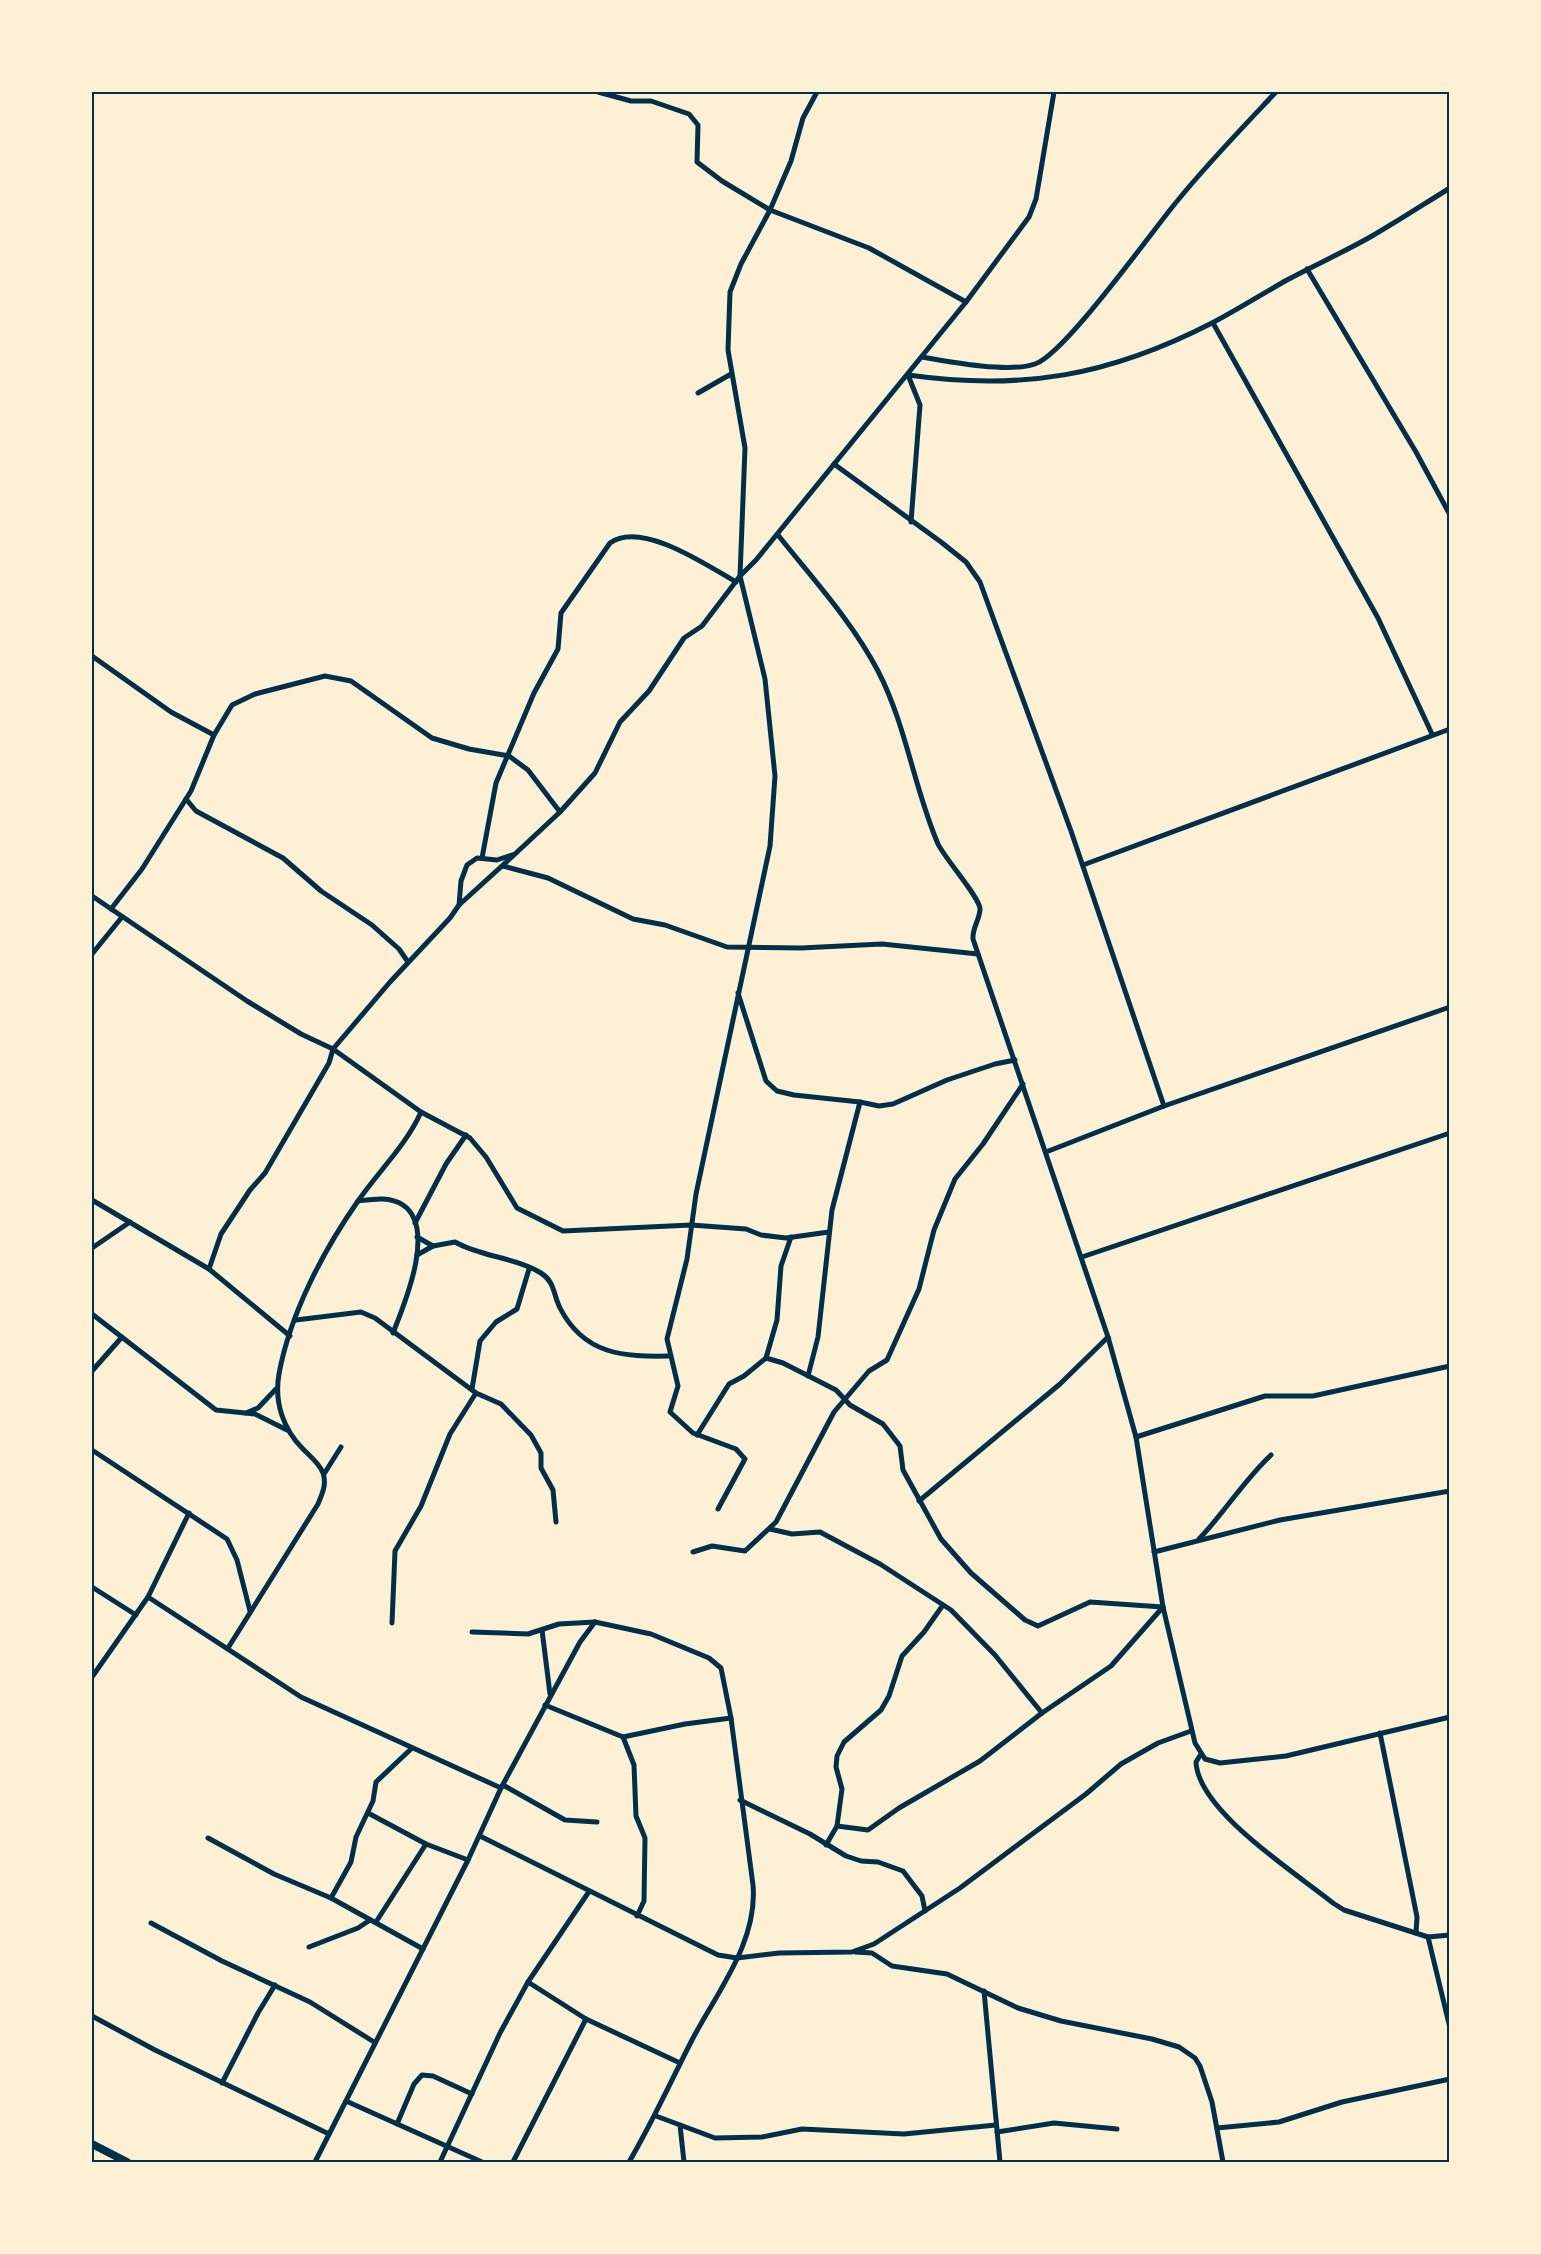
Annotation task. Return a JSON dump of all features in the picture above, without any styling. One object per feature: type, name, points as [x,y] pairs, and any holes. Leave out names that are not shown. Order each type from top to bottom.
[{"type":"main road","points":[[92,2144],[127,2163]]},
{"type":"street","points":[[598,92],[631,101],[651,101],[684,111],[694,118],[698,125],[696,157],[701,166],[770,210],[869,248],[966,302]]},
{"type":"street","points":[[650,92],[651,101]]},
{"type":"street","points":[[718,1509],[745,1459],[735,1449],[697,1435],[670,1412],[678,1386],[667,1339],[687,1260],[691,1225],[770,846],[775,776],[765,679],[738,579],[745,448],[728,350],[730,292],[741,264],[770,210],[791,161],[803,118],[817,92]]},
{"type":"street","points":[[209,1269],[221,1234],[286,1138],[329,1063],[333,1049],[459,905],[503,867],[560,812],[595,773],[620,722],[649,691],[684,638],[702,626],[738,579],[778,535],[966,302],[1029,217],[1036,199],[1054,92]]},
{"type":"street","points":[[922,357],[994,366],[1033,365],[1044,360],[1071,333],[1179,198],[1276,92]]},
{"type":"street","points":[[908,375],[941,380],[1034,381],[1080,373],[1158,348],[1213,323],[1307,269],[1370,237],[1449,188]]},
{"type":"street","points":[[1307,269],[1416,452],[1449,515]]},
{"type":"street","points":[[1213,323],[1378,618],[1432,734]]},
{"type":"street","points":[[698,393],[731,374]]},
{"type":"street","points":[[908,375],[920,405],[911,522]]},
{"type":"street","points":[[834,464],[966,562],[980,582],[1083,865],[1164,1106]]},
{"type":"street","points":[[778,535],[833,604],[879,672],[939,844],[956,874],[977,898],[980,908],[972,932],[978,954],[1082,1257],[1108,1337],[1136,1437],[1163,1607],[1191,1731],[1204,1760],[1220,1763],[1286,1756],[1449,1717]]},
{"type":"street","points":[[482,858],[494,793],[534,693],[558,650],[561,613],[610,543],[614,539],[649,538],[679,548],[738,579]]},
{"type":"street","points":[[92,656],[171,712],[214,735]]},
{"type":"street","points":[[111,909],[142,869],[186,799],[214,735],[232,705],[255,694],[325,676],[351,681],[432,738],[469,749],[507,756],[528,770],[560,812]]},
{"type":"street","points":[[1083,865],[1449,729]]},
{"type":"street","points":[[186,799],[196,812],[283,858],[321,891],[372,925],[399,949],[408,962]]},
{"type":"street","points":[[459,905],[464,871],[471,861],[482,858],[497,860],[515,854]]},
{"type":"street","points":[[503,867],[548,878],[633,919],[665,926],[727,947],[882,944],[978,954]]},
{"type":"street","points":[[92,896],[247,1001],[301,1034],[333,1049],[421,1112],[466,1135],[486,1157],[517,1208],[563,1232],[691,1225],[746,1229],[761,1235],[790,1237],[829,1232]]},
{"type":"street","points":[[92,954],[122,917]]},
{"type":"street","points":[[738,992],[765,1081],[777,1091],[794,1095],[860,1101],[879,1106],[893,1104],[966,1073],[1015,1060]]},
{"type":"street","points":[[1046,1152],[1164,1106],[1449,1007]]},
{"type":"street","points":[[693,1552],[712,1546],[745,1551],[771,1529],[791,1496],[822,1431],[844,1399],[869,1371],[887,1360],[915,1299],[934,1230],[956,1179],[983,1144],[1023,1083]]},
{"type":"street","points":[[808,1376],[818,1337],[829,1232],[852,1126],[860,1101]]},
{"type":"street","points":[[228,1648],[318,1504],[325,1486],[324,1473],[288,1431],[278,1403],[276,1389],[290,1336],[327,1248],[358,1201],[414,1127],[421,1112]]},
{"type":"street","points":[[1082,1257],[1449,1133]]},
{"type":"street","points":[[415,1223],[446,1164],[466,1135]]},
{"type":"street","points":[[358,1201],[382,1198],[392,1201],[404,1206],[415,1223],[417,1255],[412,1281],[393,1333]]},
{"type":"street","points":[[92,1200],[209,1269],[290,1336]]},
{"type":"street","points":[[92,1248],[130,1222]]},
{"type":"street","points":[[417,1237],[433,1246]]},
{"type":"street","points":[[697,1435],[729,1384],[744,1376],[766,1358],[777,1320],[781,1266],[790,1237]]},
{"type":"street","points":[[417,1255],[433,1246],[455,1242],[466,1249],[541,1273],[553,1284],[565,1317],[580,1334],[597,1346],[617,1355],[631,1357],[670,1356]]},
{"type":"street","points":[[392,1623],[395,1551],[421,1506],[450,1434],[474,1391],[480,1341],[496,1322],[517,1309],[529,1269]]},
{"type":"street","points":[[296,1320],[361,1312],[375,1318],[474,1391],[501,1404],[537,1442],[541,1468],[555,1498],[556,1522]]},
{"type":"street","points":[[92,1314],[216,1410],[255,1414],[288,1431]]},
{"type":"street","points":[[92,1371],[122,1337]]},
{"type":"street","points":[[919,1501],[1060,1384],[1108,1337]]},
{"type":"street","points":[[766,1358],[783,1363],[836,1389],[844,1399],[878,1419],[896,1438],[900,1446],[903,1470],[941,1539],[971,1573],[1032,1624],[1038,1626],[1090,1602],[1163,1607]]},
{"type":"street","points":[[1136,1437],[1265,1396],[1313,1396],[1449,1366]]},
{"type":"street","points":[[245,1414],[258,1408],[276,1389]]},
{"type":"street","points":[[324,1473],[341,1447]]},
{"type":"street","points":[[92,1450],[221,1534],[231,1545],[250,1611]]},
{"type":"street","points":[[1198,1540],[1224,1512],[1246,1480],[1271,1455]]},
{"type":"street","points":[[1154,1552],[1280,1520],[1449,1491]]},
{"type":"street","points":[[92,1677],[148,1597],[189,1513]]},
{"type":"street","points":[[771,1529],[792,1534],[820,1532],[873,1560],[943,1605],[988,1647],[1042,1713]]},
{"type":"street","points":[[92,1587],[136,1615]]},
{"type":"street","points":[[148,1597],[302,1697],[502,1787],[565,1820],[597,1822]]},
{"type":"street","points":[[826,1845],[837,1826],[842,1789],[836,1767],[837,1756],[844,1742],[881,1710],[889,1696],[902,1656],[924,1632],[943,1605]]},
{"type":"street","points":[[837,1826],[868,1830],[899,1808],[980,1761],[1042,1713],[1111,1666],[1163,1607]]},
{"type":"street","points":[[318,2162],[329,2134],[374,2042],[468,1860],[502,1787],[550,1695],[580,1642],[595,1622]]},
{"type":"street","points":[[472,1632],[528,1634],[559,1624],[595,1622],[651,1635],[717,1662],[721,1668],[731,1718],[755,1900],[748,1933],[737,1958],[680,2063],[656,2116],[628,2163]]},
{"type":"street","points":[[542,1630],[550,1695]]},
{"type":"street","points":[[545,1705],[622,1737],[685,1724],[731,1718]]},
{"type":"street","points":[[852,1952],[889,1936],[960,1888],[1086,1794],[1120,1764],[1158,1743],[1191,1731]]},
{"type":"street","points":[[1380,1733],[1417,1917],[1416,1933]]},
{"type":"street","points":[[622,1737],[634,1765],[636,1816],[645,1838],[644,1900],[637,1916]]},
{"type":"street","points":[[331,1898],[347,1870],[356,1837],[368,1813],[376,1782],[412,1748]]},
{"type":"street","points":[[1201,1754],[1196,1762],[1199,1780],[1228,1818],[1261,1847],[1344,1910],[1428,1937],[1449,1935]]},
{"type":"street","points":[[740,1800],[861,1862],[878,1862],[903,1871],[922,1896],[925,1911]]},
{"type":"street","points":[[368,1813],[426,1844],[468,1860]]},
{"type":"street","points":[[480,1836],[588,1893],[718,1955],[737,1958],[789,1952],[872,1953],[892,1966],[947,1974],[1018,2008],[1061,2021],[1161,2041],[1179,2047],[1195,2058],[1200,2066],[1212,2102],[1223,2163]]},
{"type":"street","points":[[208,1838],[274,1874],[331,1898],[423,1949]]},
{"type":"street","points":[[309,1947],[373,1921],[426,1844]]},
{"type":"street","points":[[440,2163],[500,2032],[528,1982],[588,1893]]},
{"type":"street","points":[[151,1923],[222,1961],[310,2002],[374,2042]]},
{"type":"street","points":[[1428,1937],[1448,2011],[1449,2028]]},
{"type":"street","points":[[528,1982],[586,2019],[680,2063]]},
{"type":"street","points":[[222,2083],[275,1985]]},
{"type":"street","points":[[984,1991],[1000,2163]]},
{"type":"street","points":[[92,2016],[222,2083],[329,2134]]},
{"type":"street","points":[[513,2163],[586,2019]]},
{"type":"street","points":[[397,2124],[414,2084],[422,2075],[433,2076],[472,2094]]},
{"type":"street","points":[[1217,2128],[1279,2122],[1342,2102],[1449,2079]]},
{"type":"street","points":[[346,2101],[482,2163]]},
{"type":"street","points":[[656,2116],[715,2138],[762,2137],[802,2129],[904,2134],[996,2125]]},
{"type":"street","points":[[997,2132],[1054,2123],[1117,2129]]},
{"type":"street","points":[[680,2125],[679,2133],[684,2163]]}]
